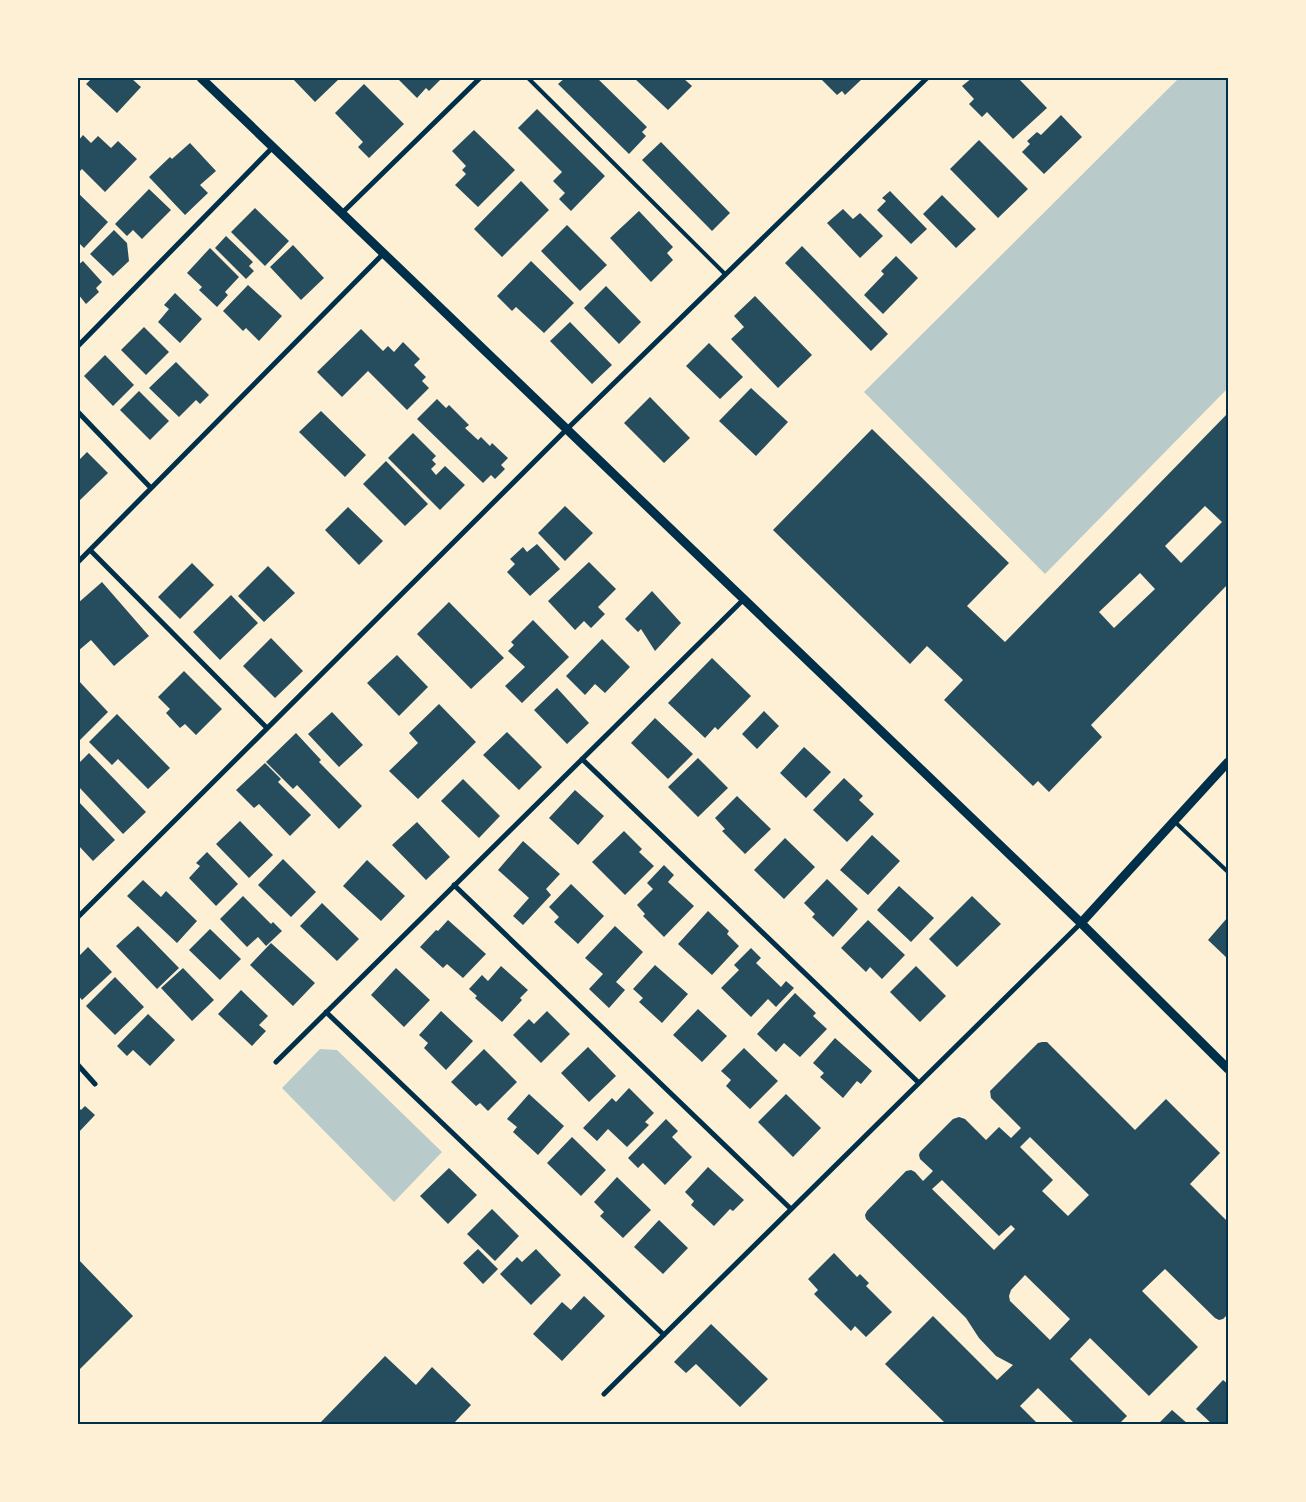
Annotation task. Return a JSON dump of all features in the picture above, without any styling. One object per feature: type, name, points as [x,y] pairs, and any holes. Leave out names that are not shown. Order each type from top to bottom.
[{"type":"street","points":[[201,78],[1081,923],[1228,1070]]},
{"type":"street","points":[[342,213],[480,78]]},
{"type":"street","points":[[78,917],[567,428],[927,78]]},
{"type":"street","points":[[78,346],[273,147]]},
{"type":"street","points":[[78,562],[384,253]]},
{"type":"street","points":[[78,412],[151,488]]},
{"type":"street","points":[[90,550],[267,728]]},
{"type":"street","points":[[276,1062],[744,599]]},
{"type":"street","points":[[582,758],[919,1083]]},
{"type":"street","points":[[604,1394],[1081,923],[1228,762]]},
{"type":"street","points":[[454,885],[791,1209]]},
{"type":"street","points":[[326,1012],[664,1334]]},
{"type":"street","points":[[78,1065],[95,1084]]},
{"type":"lane","points":[[528,78],[726,274]]},
{"type":"lane","points":[[1174,821],[1228,872]]},
{"type":"shaded area","points":[[1179,78],[1228,78],[1228,388],[1045,574],[864,392]]},
{"type":"shaded area","points":[[320,1049],[337,1050],[442,1152],[394,1202],[282,1088]]},
{"type":"building","points":[[92,78],[131,78],[141,87],[117,113],[86,84]]},
{"type":"building","points":[[292,78],[340,78],[315,102]]},
{"type":"building","points":[[397,78],[442,78],[429,91],[426,88],[417,98]]},
{"type":"building","points":[[565,78],[597,78],[647,127],[642,132],[646,136],[629,154],[558,84]]},
{"type":"building","points":[[634,78],[683,78],[692,86],[668,110]]},
{"type":"building","points":[[820,78],[862,79],[845,95],[842,91],[837,95]]},
{"type":"building","points":[[972,78],[1018,78],[1047,108],[1013,139],[987,112],[982,117],[969,104],[974,99],[962,86]]},
{"type":"building","points":[[364,84],[404,124],[369,158],[358,147],[363,142],[335,113]]},
{"type":"building","points":[[537,109],[605,176],[571,211],[559,199],[565,193],[553,181],[562,172],[518,128]]},
{"type":"building","points":[[1061,115],[1082,137],[1044,174],[1022,152],[1030,144],[1027,141],[1037,132],[1041,135]]},
{"type":"building","points":[[474,130],[515,170],[478,207],[455,185],[466,174],[462,170],[466,166],[452,151]]},
{"type":"building","points":[[83,135],[91,143],[98,136],[111,148],[118,141],[137,159],[105,192],[82,169],[78,171],[78,141]]},
{"type":"building","points":[[979,140],[1028,189],[998,218],[950,169]]},
{"type":"building","points":[[661,142],[730,213],[712,231],[642,160]]},
{"type":"building","points":[[190,143],[216,171],[200,185],[208,193],[185,215],[149,177],[170,157],[172,159]]},
{"type":"building","points":[[521,181],[549,210],[502,257],[474,229]]},
{"type":"building","points":[[149,189],[171,210],[142,239],[133,230],[127,236],[115,224]]},
{"type":"building","points":[[890,191],[927,229],[911,244],[877,210],[886,201],[882,198]]},
{"type":"building","points":[[78,193],[108,222],[84,248],[78,242]]},
{"type":"building","points":[[942,195],[976,229],[956,248],[923,214]]},
{"type":"building","points":[[255,208],[289,241],[265,266],[231,232]]},
{"type":"building","points":[[843,209],[853,219],[860,213],[883,236],[860,258],[827,223]]},
{"type":"building","points":[[639,211],[673,247],[667,253],[673,260],[651,282],[610,238]]},
{"type":"building","points":[[567,225],[607,265],[580,291],[541,251]]},
{"type":"building","points":[[114,230],[127,243],[129,261],[113,276],[90,254]]},
{"type":"building","points":[[226,236],[253,262],[249,266],[254,271],[246,279],[215,248]]},
{"type":"building","points":[[293,245],[324,278],[301,300],[270,267]]},
{"type":"building","points":[[802,246],[888,334],[871,351],[785,263]]},
{"type":"building","points":[[210,248],[239,277],[225,292],[228,295],[217,307],[199,290],[202,287],[187,273]]},
{"type":"building","points":[[896,256],[918,278],[883,314],[864,295],[884,274],[881,271]]},
{"type":"building","points":[[83,261],[102,282],[96,288],[99,292],[86,304],[78,294],[78,265]]},
{"type":"building","points":[[531,261],[574,303],[544,333],[516,307],[512,311],[497,296]]},
{"type":"building","points":[[248,285],[282,316],[259,341],[246,328],[243,331],[223,311]]},
{"type":"building","points":[[606,286],[641,322],[619,344],[584,308]]},
{"type":"building","points":[[175,293],[202,319],[180,343],[158,322],[169,309],[164,305]]},
{"type":"building","points":[[755,296],[812,355],[778,388],[731,339],[744,327],[734,316]]},
{"type":"building","points":[[570,322],[612,365],[592,384],[550,341]]},
{"type":"building","points":[[144,327],[169,352],[146,375],[121,350]]},
{"type":"building","points":[[361,329],[383,351],[388,346],[394,352],[403,342],[420,359],[414,365],[426,377],[422,381],[429,388],[407,410],[368,371],[342,397],[317,372]]},
{"type":"building","points":[[709,343],[743,377],[720,399],[686,366]]},
{"type":"building","points":[[105,355],[134,385],[113,406],[84,376]]},
{"type":"building","points":[[176,362],[209,395],[200,404],[196,400],[179,417],[149,388]]},
{"type":"building","points":[[751,388],[788,422],[756,456],[719,421]]},
{"type":"building","points":[[139,391],[169,421],[150,440],[120,410]]},
{"type":"building","points":[[650,397],[690,438],[664,463],[624,423]]},
{"type":"building","points":[[437,399],[446,408],[449,405],[469,425],[465,428],[478,440],[481,437],[490,446],[492,443],[508,458],[501,465],[505,469],[495,479],[491,475],[483,483],[417,419]]},
{"type":"building","points":[[321,411],[366,455],[345,477],[299,432]]},
{"type":"building","points":[[1228,413],[1228,584],[1091,725],[1102,737],[1049,792],[1038,781],[1033,786],[944,700],[963,680],[927,646],[910,664],[773,530],[872,429],[1009,563],[967,606],[1005,642]],"holes":[[[1205,506],[1222,522],[1181,563],[1165,546]],[[1140,573],[1155,589],[1114,628],[1099,612]]]},
{"type":"building","points":[[413,433],[436,456],[432,460],[436,464],[431,469],[436,475],[445,466],[465,485],[440,510],[388,458]]},
{"type":"building","points":[[87,452],[108,473],[80,500],[78,497],[78,461]]},
{"type":"building","points":[[386,461],[428,504],[405,526],[363,484]]},
{"type":"building","points":[[565,506],[593,533],[565,561],[538,533]]},
{"type":"building","points":[[348,507],[383,541],[359,565],[325,530]]},
{"type":"building","points":[[537,544],[560,569],[530,596],[507,572],[515,564],[510,559],[523,547],[527,552]]},
{"type":"building","points":[[589,562],[616,589],[598,607],[605,614],[591,628],[584,621],[575,630],[548,601]]},
{"type":"building","points":[[192,563],[214,585],[180,619],[158,597]]},
{"type":"building","points":[[268,566],[295,593],[264,622],[238,596]]},
{"type":"building","points":[[102,582],[149,636],[114,666],[91,640],[78,651],[78,603]]},
{"type":"building","points":[[652,591],[681,623],[655,651],[641,629],[638,632],[625,619]]},
{"type":"building","points":[[231,595],[258,623],[220,660],[193,632]]},
{"type":"building","points":[[449,602],[504,658],[471,689],[417,634]]},
{"type":"building","points":[[533,620],[569,657],[522,703],[505,686],[525,667],[508,651],[514,645],[511,642]]},
{"type":"building","points":[[271,638],[303,671],[275,698],[243,666]]},
{"type":"building","points":[[602,639],[630,667],[605,693],[595,684],[585,695],[566,676]]},
{"type":"building","points":[[397,655],[428,687],[399,716],[367,683]]},
{"type":"building","points":[[712,658],[751,696],[718,730],[715,727],[705,738],[668,703]]},
{"type":"building","points":[[184,671],[222,709],[196,735],[185,724],[180,728],[166,713],[170,709],[158,697]]},
{"type":"building","points":[[78,680],[108,712],[78,742]]},
{"type":"building","points":[[557,688],[589,723],[567,744],[534,710]]},
{"type":"building","points":[[439,704],[476,742],[418,799],[389,771],[418,743],[409,733]]},
{"type":"building","points":[[764,711],[779,726],[757,749],[742,734]]},
{"type":"building","points":[[332,712],[363,745],[339,767],[308,734]]},
{"type":"building","points":[[117,714],[170,768],[148,789],[118,759],[112,765],[89,742]]},
{"type":"building","points":[[655,718],[693,754],[668,779],[631,743]]},
{"type":"building","points":[[507,732],[542,767],[519,790],[483,755]]},
{"type":"building","points":[[296,733],[321,760],[319,762],[362,806],[339,829],[297,785],[293,789],[266,762]]},
{"type":"building","points":[[804,747],[831,772],[806,798],[780,773]]},
{"type":"building","points":[[89,753],[146,812],[123,834],[78,786],[78,764]]},
{"type":"building","points":[[698,758],[728,788],[698,817],[668,787]]},
{"type":"building","points":[[265,763],[281,779],[278,782],[311,815],[290,836],[259,804],[254,808],[236,790]]},
{"type":"building","points":[[844,778],[863,796],[859,800],[874,814],[847,842],[813,810]]},
{"type":"building","points":[[463,779],[500,816],[479,838],[441,801]]},
{"type":"building","points":[[575,790],[604,816],[578,845],[549,818]]},
{"type":"building","points":[[737,796],[771,829],[745,854],[722,831],[725,829],[715,818]]},
{"type":"building","points":[[78,801],[115,840],[93,861],[78,845]]},
{"type":"building","points":[[240,821],[273,855],[249,878],[216,844]]},
{"type":"building","points":[[417,822],[450,857],[426,880],[392,845]]},
{"type":"building","points":[[624,831],[642,849],[639,852],[654,866],[625,895],[592,862]]},
{"type":"building","points":[[872,835],[900,861],[868,895],[840,870]]},
{"type":"building","points":[[785,838],[815,867],[784,899],[754,870]]},
{"type":"building","points":[[523,841],[560,874],[546,889],[551,895],[523,925],[513,916],[529,898],[498,870]]},
{"type":"building","points":[[207,852],[238,884],[216,906],[189,878],[200,866],[196,863]]},
{"type":"building","points":[[283,859],[316,892],[291,917],[258,885]]},
{"type":"building","points":[[367,860],[405,896],[381,921],[343,886]]},
{"type":"building","points":[[664,865],[674,875],[668,882],[694,906],[664,937],[643,916],[645,914],[637,905],[653,889],[647,883]]},
{"type":"building","points":[[827,879],[858,909],[833,937],[812,917],[815,914],[804,903]]},
{"type":"building","points":[[143,880],[161,897],[166,891],[197,921],[177,943],[127,896]]},
{"type":"building","points":[[571,884],[604,916],[578,944],[554,922],[559,917],[549,907]]},
{"type":"building","points":[[899,886],[934,918],[911,942],[877,910]]},
{"type":"building","points":[[243,896],[271,924],[273,922],[282,931],[266,946],[258,937],[247,947],[220,919]]},
{"type":"building","points":[[972,896],[1001,924],[957,967],[929,939]]},
{"type":"building","points":[[322,903],[359,939],[337,961],[300,926]]},
{"type":"building","points":[[708,911],[729,931],[727,934],[739,946],[712,975],[678,944]]},
{"type":"building","points":[[1228,917],[1228,959],[1208,940]]},
{"type":"building","points":[[448,920],[486,954],[463,978],[447,964],[443,968],[420,947]]},
{"type":"building","points":[[868,920],[905,955],[882,979],[870,967],[866,972],[841,948]]},
{"type":"building","points":[[138,926],[179,968],[157,989],[116,946]]},
{"type":"building","points":[[615,926],[643,952],[616,982],[625,990],[609,1008],[589,989],[603,974],[585,958]]},
{"type":"building","points":[[210,929],[241,959],[220,980],[189,950]]},
{"type":"building","points":[[271,943],[315,983],[293,1006],[250,965]]},
{"type":"building","points":[[88,947],[112,972],[82,1000],[78,995],[78,957]]},
{"type":"building","points":[[751,948],[761,958],[756,963],[781,987],[786,981],[794,988],[776,1007],[768,999],[751,1017],[721,988],[739,970],[734,965]]},
{"type":"building","points":[[655,965],[688,994],[662,1023],[639,1002],[643,998],[633,989]]},
{"type":"building","points":[[501,966],[528,990],[520,998],[522,1000],[502,1022],[475,998],[477,996],[469,989],[482,975],[488,981]]},
{"type":"building","points":[[916,966],[946,996],[920,1022],[890,992]]},
{"type":"building","points":[[183,968],[214,1000],[192,1021],[161,988]]},
{"type":"building","points":[[396,968],[430,1000],[404,1027],[371,995]]},
{"type":"building","points":[[115,977],[144,1007],[115,1035],[86,1006]]},
{"type":"building","points":[[241,990],[268,1016],[259,1025],[266,1031],[252,1046],[218,1014]]},
{"type":"building","points":[[795,993],[816,1013],[813,1016],[827,1029],[800,1057],[784,1043],[776,1052],[757,1034]]},
{"type":"building","points":[[698,1009],[727,1036],[702,1062],[673,1035]]},
{"type":"building","points":[[441,1011],[473,1041],[446,1070],[424,1048],[428,1043],[419,1035]]},
{"type":"building","points":[[547,1011],[570,1034],[541,1063],[513,1035],[529,1019],[534,1024]]},
{"type":"building","points":[[148,1014],[175,1040],[150,1066],[133,1050],[127,1056],[117,1046]]},
{"type":"building","points":[[835,1038],[872,1071],[861,1084],[857,1081],[843,1098],[820,1077],[824,1073],[813,1063]]},
{"type":"building","points":[[1047,1042],[1135,1130],[1166,1099],[1220,1153],[1190,1184],[1228,1222],[1228,1314],[1223,1319],[1215,1318],[1165,1269],[1142,1291],[1198,1347],[1149,1396],[1090,1338],[1070,1359],[1127,1416],[1119,1424],[1075,1424],[1038,1388],[1020,1406],[1038,1424],[946,1424],[885,1364],[933,1316],[997,1380],[1013,1365],[996,1356],[979,1338],[966,1318],[866,1219],[865,1215],[906,1171],[911,1170],[915,1172],[923,1181],[933,1171],[920,1159],[920,1152],[953,1119],[959,1117],[965,1119],[986,1140],[999,1127],[1011,1138],[1021,1128],[991,1098],[990,1091],[1038,1043]],"holes":[[[1030,1137],[1089,1195],[1068,1216],[1042,1191],[1053,1180],[1020,1147]],[[942,1180],[999,1236],[1011,1225],[1015,1229],[994,1250],[932,1189]],[[1025,1275],[1070,1319],[1050,1340],[1010,1301],[1011,1290]]]},
{"type":"building","points":[[588,1047],[616,1076],[589,1102],[561,1073]]},
{"type":"building","points":[[744,1048],[778,1081],[750,1109],[726,1086],[731,1080],[721,1071]]},
{"type":"building","points":[[484,1049],[517,1082],[488,1111],[480,1103],[476,1106],[451,1082]]},
{"type":"building","points":[[629,1088],[654,1113],[645,1122],[649,1125],[627,1147],[608,1129],[597,1141],[583,1128],[612,1098],[616,1102]]},
{"type":"building","points":[[529,1094],[564,1126],[538,1155],[513,1132],[517,1127],[507,1119]]},
{"type":"building","points":[[786,1094],[821,1128],[793,1157],[758,1122]]},
{"type":"building","points":[[85,1106],[95,1115],[78,1133],[78,1107],[81,1110]]},
{"type":"building","points":[[666,1119],[678,1131],[672,1137],[692,1157],[665,1185],[643,1163],[638,1168],[628,1158]]},
{"type":"building","points":[[572,1137],[606,1170],[581,1196],[547,1163]]},
{"type":"building","points":[[708,1167],[744,1200],[733,1211],[730,1209],[714,1226],[691,1205],[694,1201],[685,1192]]},
{"type":"building","points":[[449,1168],[477,1195],[448,1224],[420,1196]]},
{"type":"building","points":[[617,1177],[651,1210],[623,1238],[600,1216],[604,1212],[594,1202]]},
{"type":"building","points":[[492,1209],[519,1236],[495,1261],[467,1234]]},
{"type":"building","points":[[659,1220],[688,1248],[663,1274],[634,1247]]},
{"type":"building","points":[[478,1249],[498,1269],[483,1284],[463,1263]]},
{"type":"building","points":[[536,1249],[561,1275],[531,1305],[500,1274],[517,1257],[522,1262]]},
{"type":"building","points":[[834,1253],[857,1277],[860,1274],[869,1283],[866,1286],[892,1312],[866,1337],[855,1326],[851,1331],[814,1294],[818,1290],[808,1279]]},
{"type":"building","points":[[78,1259],[133,1316],[78,1371]]},
{"type":"building","points":[[584,1296],[605,1316],[562,1361],[533,1334],[562,1302],[571,1310]]},
{"type":"building","points":[[711,1324],[768,1379],[740,1407],[696,1364],[686,1373],[674,1362]]},
{"type":"building","points":[[385,1356],[416,1385],[432,1367],[471,1405],[455,1422],[458,1424],[319,1424]]},
{"type":"building","points":[[1223,1380],[1228,1384],[1228,1424],[1212,1424],[1196,1409]]},
{"type":"building","points":[[1172,1410],[1188,1424],[1158,1424]]}]
